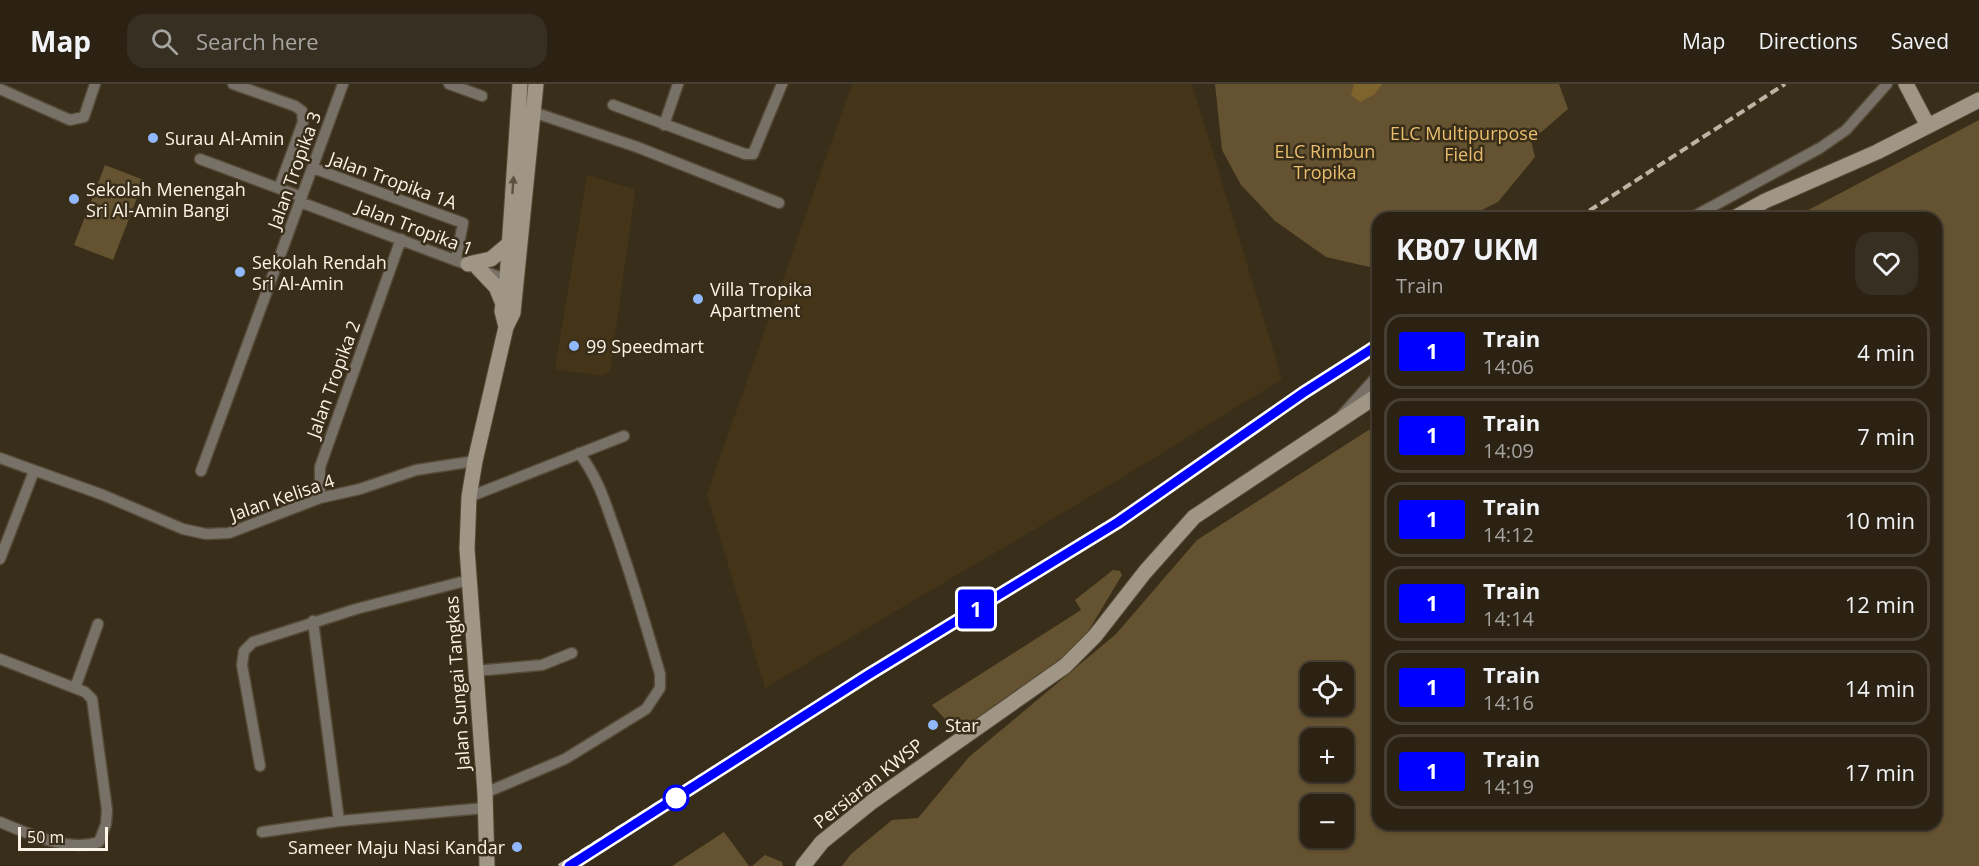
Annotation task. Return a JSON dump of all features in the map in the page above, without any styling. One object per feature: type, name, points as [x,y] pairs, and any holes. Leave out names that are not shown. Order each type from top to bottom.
[{"type":"street","points":[[0,89],[70,120],[84,117],[95,84]]},
{"type":"street","points":[[233,84],[295,106],[302,111],[303,122],[279,188]]},
{"type":"street","name":"Jalan Tropika 3","points":[[201,471],[343,84]]},
{"type":"street","points":[[449,84],[482,96]]},
{"type":"street","points":[[506,327],[513,313],[510,243],[520,84]]},
{"type":"street","points":[[503,304],[512,281],[536,84]]},
{"type":"street","points":[[664,125],[678,84]]},
{"type":"street","points":[[613,105],[745,154],[753,154],[782,84]]},
{"type":"street","points":[[1702,212],[1820,148],[1846,130],[1887,84]]},
{"type":"street","points":[[1906,84],[1929,126]]},
{"type":"street","points":[[1747,212],[1979,100]]},
{"type":"street","points":[[518,106],[637,147],[779,203]]},
{"type":"street","name":"Jalan Tropika 1","points":[[200,159],[512,281]]},
{"type":"street","name":"Jalan Tropika 1A","points":[[313,168],[463,223],[467,264]]},
{"type":"street","name":"Jalan Tropika 2","points":[[320,498],[320,466],[401,239]]},
{"type":"street","points":[[467,264],[491,259],[510,243]]},
{"type":"street","points":[[467,264],[496,287],[503,304],[506,327]]},
{"type":"street","name":"Jalan Sungai Tangkas","points":[[487,866],[485,801],[466,549],[470,492],[506,327]]},
{"type":"street","points":[[1337,422],[1372,382]]},
{"type":"street","name":"Persiaran KWSP","points":[[803,866],[822,842],[873,801],[1031,691],[1080,652],[1189,521],[1372,399]]},
{"type":"street","points":[[470,492],[624,436]]},
{"type":"street","points":[[262,832],[485,801],[577,752],[646,709],[660,688],[660,674],[624,550],[592,471],[579,453]]},
{"type":"street","name":"Jalan Kelisa 4","points":[[0,458],[183,529],[206,534],[229,532],[320,498],[360,489],[416,470],[476,461]]},
{"type":"street","points":[[0,559],[34,471]]},
{"type":"street","points":[[260,766],[242,665],[244,651],[253,642],[313,621],[469,580]]},
{"type":"street","points":[[313,621],[339,821]]},
{"type":"street","points":[[75,688],[98,624]]},
{"type":"street","points":[[475,670],[543,665],[572,653]]},
{"type":"street","points":[[0,659],[85,692],[92,699],[107,810],[106,824],[99,842],[84,847],[24,832],[0,822]]},
{"type":"shaded area","points":[[852,84],[1192,84],[1282,379],[1120,479],[765,688],[707,494]]},
{"type":"shaded area","points":[[1354,84],[1382,84],[1375,94],[1360,102],[1351,95]]},
{"type":"shaded area","points":[[587,175],[634,189],[635,193],[610,371],[601,376],[555,369]]},
{"type":"green space","name":"ELC Rimbun Tropika","points":[[1215,84],[1559,84],[1568,109],[1531,141],[1535,157],[1498,202],[1478,212],[1372,212],[1372,268],[1326,257],[1275,221],[1241,185],[1222,150]]},
{"type":"green space","points":[[1979,120],[1979,866],[842,866],[851,854],[892,820],[918,818],[969,757],[1116,634],[1197,540],[1372,428],[1372,830],[1942,830],[1942,212],[1804,212]]},
{"type":"green space","points":[[105,165],[144,180],[113,260],[74,245]]},
{"type":"green space","points":[[1113,570],[1120,571],[1122,575],[1080,645],[957,732],[932,705],[1081,610],[1075,600]]},
{"type":"green space","points":[[724,832],[749,866],[672,866]]},
{"type":"green space","points":[[765,855],[782,862],[783,866],[752,866]]},
{"type":"railway","points":[[1587,212],[1785,84]]},
{"type":"railway","points":[[559,866],[803,711],[1115,518],[1372,345]]},
{"type":"train","name":"1","points":[[569,866],[868,675],[1118,522],[1303,393],[1372,349]]},
{"type":"place","name":"Surau Al-Amin","points":[[153,138]]},
{"type":"place","name":"Sekolah Menengah Sri Al-Amin Bangi","points":[[74,199]]},
{"type":"place","name":"Sekolah Rendah Sri Al-Amin","points":[[240,272]]},
{"type":"place","name":"Villa Tropika Apartment","points":[[698,299]]},
{"type":"place","name":"99 Speedmart","points":[[574,346]]},
{"type":"place","name":"Star","points":[[933,725]]},
{"type":"place","name":"Sameer Maju Nasi Kandar","points":[[517,847]]},
{"type":"park label","name":"ELC Multipurpose Field","points":[[1464,143]]}]
